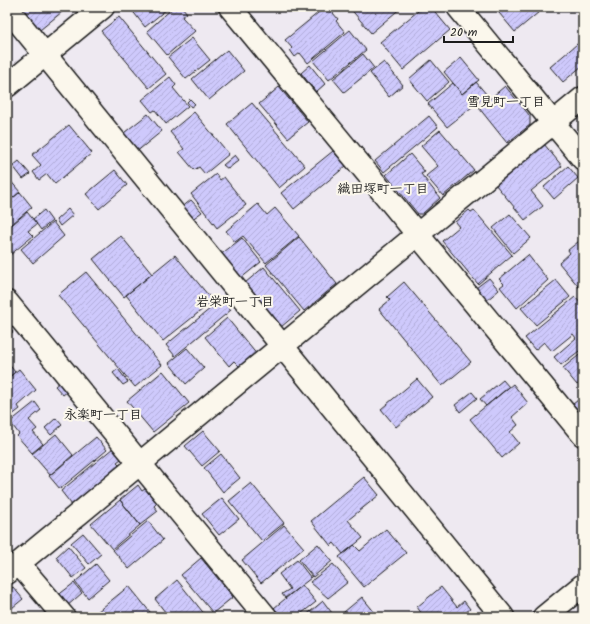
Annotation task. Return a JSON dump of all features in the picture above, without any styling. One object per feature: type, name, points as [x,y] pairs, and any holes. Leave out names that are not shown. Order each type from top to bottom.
[{"type":"street","points":[[7,86],[103,7]]},
{"type":"street","points":[[230,7],[583,435]]},
{"type":"street","points":[[458,7],[583,159]]},
{"type":"street","points":[[7,8],[281,347],[503,617]]},
{"type":"street","points":[[64,617],[13,568],[583,98]]},
{"type":"street","points":[[7,302],[266,617]]},
{"type":"street","points":[[544,617],[583,585]]},
{"type":"building","points":[[21,7],[68,7],[40,30]]},
{"type":"building","points":[[133,7],[166,7],[167,9],[145,27],[131,9]]},
{"type":"building","points":[[174,7],[182,7],[187,13],[182,17],[195,31],[167,55],[147,31]]},
{"type":"building","points":[[328,7],[338,19],[336,21],[345,32],[308,63],[300,53],[295,57],[290,50],[292,48],[285,40],[324,8]]},
{"type":"building","points":[[349,7],[402,7],[371,33]]},
{"type":"building","points":[[423,7],[431,7],[450,30],[403,70],[380,42]]},
{"type":"building","points":[[494,7],[545,7],[515,32]]},
{"type":"building","points":[[119,17],[166,74],[149,88],[101,31]]},
{"type":"building","points":[[350,30],[366,50],[329,80],[313,61]]},
{"type":"building","points":[[192,38],[210,60],[186,79],[168,57]]},
{"type":"building","points":[[583,39],[583,65],[563,82],[550,67]]},
{"type":"building","points":[[227,50],[244,71],[209,100],[192,79]]},
{"type":"building","points":[[363,54],[374,68],[344,92],[333,79]]},
{"type":"building","points":[[461,58],[479,80],[462,94],[444,72]]},
{"type":"building","points":[[431,60],[449,82],[427,101],[409,79]]},
{"type":"building","points":[[384,62],[403,85],[389,97],[370,73]]},
{"type":"building","points":[[310,65],[325,84],[316,92],[301,73]]},
{"type":"building","points":[[170,77],[176,85],[173,88],[188,106],[166,124],[155,110],[152,112],[142,100]]},
{"type":"building","points":[[476,82],[487,95],[447,127],[428,104],[453,83],[462,94]]},
{"type":"building","points":[[505,86],[530,116],[530,125],[507,143],[479,108]]},
{"type":"building","points":[[279,87],[308,122],[288,138],[259,104]]},
{"type":"building","points":[[190,99],[195,104],[191,107],[187,102]]},
{"type":"building","points":[[252,103],[305,166],[279,188],[227,124]]},
{"type":"building","points":[[194,112],[229,154],[205,174],[199,167],[194,170],[179,152],[184,149],[170,132]]},
{"type":"building","points":[[148,114],[162,131],[135,153],[120,136]]},
{"type":"building","points":[[429,116],[438,127],[384,172],[375,161]]},
{"type":"building","points":[[69,125],[92,153],[55,184],[47,174],[39,180],[33,172],[41,165],[32,155]]},
{"type":"building","points":[[440,130],[474,170],[443,196],[426,176],[438,166],[421,146]]},
{"type":"building","points":[[544,144],[562,166],[531,191],[543,206],[525,220],[495,184]]},
{"type":"building","points":[[333,151],[346,166],[294,209],[281,193]]},
{"type":"building","points":[[410,154],[425,172],[421,174],[440,198],[422,214],[418,214],[386,175]]},
{"type":"building","points":[[235,155],[239,160],[228,169],[223,165]]},
{"type":"building","points":[[19,161],[30,174],[23,179],[13,166]]},
{"type":"building","points":[[568,166],[578,178],[554,199],[544,187]]},
{"type":"building","points":[[115,170],[127,185],[99,209],[86,194]]},
{"type":"building","points":[[216,174],[220,180],[224,177],[246,205],[217,228],[191,194]]},
{"type":"building","points":[[9,179],[20,192],[7,203],[7,181]]},
{"type":"building","points":[[20,192],[32,207],[7,228],[7,203]]},
{"type":"building","points":[[191,200],[202,212],[191,220],[181,208]]},
{"type":"building","points":[[258,204],[267,215],[275,208],[299,236],[266,263],[243,236],[235,242],[226,231]]},
{"type":"building","points":[[68,209],[73,215],[60,226],[56,220]]},
{"type":"building","points":[[44,210],[52,221],[41,230],[33,219]]},
{"type":"building","points":[[469,210],[471,212],[474,210],[512,255],[478,284],[442,241],[459,227],[455,222]]},
{"type":"building","points":[[27,212],[37,224],[28,231],[33,236],[10,255],[7,251],[7,229]]},
{"type":"building","points":[[510,214],[531,238],[513,253],[493,228]]},
{"type":"building","points":[[53,222],[64,236],[33,263],[21,249]]},
{"type":"building","points":[[121,236],[152,274],[124,297],[93,259]]},
{"type":"building","points":[[299,237],[337,284],[304,311],[266,265]]},
{"type":"building","points":[[242,238],[261,262],[240,279],[220,255]]},
{"type":"building","points":[[583,238],[583,292],[559,263],[570,253],[568,250]]},
{"type":"building","points":[[175,255],[213,301],[163,341],[126,295]]},
{"type":"building","points":[[528,255],[548,280],[517,308],[500,287],[504,284],[499,279]]},
{"type":"building","points":[[264,267],[300,311],[281,327],[245,283]]},
{"type":"building","points":[[86,272],[162,365],[135,387],[58,295]]},
{"type":"building","points":[[489,278],[499,290],[486,301],[476,288]]},
{"type":"building","points":[[556,280],[570,297],[536,325],[521,308]]},
{"type":"building","points":[[404,282],[471,362],[442,386],[379,309],[390,300],[387,297]]},
{"type":"building","points":[[575,297],[583,306],[583,348],[561,365],[554,357],[576,338],[573,334],[552,351],[544,342],[535,350],[525,338]]},
{"type":"building","points":[[222,299],[231,310],[175,356],[166,345]]},
{"type":"building","points":[[227,318],[258,356],[242,369],[234,361],[229,366],[205,337]]},
{"type":"building","points":[[7,325],[13,332],[7,336]]},
{"type":"building","points":[[187,348],[204,368],[186,384],[169,363]]},
{"type":"building","points":[[583,352],[583,384],[581,382],[577,385],[563,368]]},
{"type":"building","points":[[7,362],[15,372],[7,379]]},
{"type":"building","points":[[19,369],[36,390],[18,406],[20,409],[7,419],[7,379]]},
{"type":"building","points":[[118,369],[128,382],[123,385],[113,373]]},
{"type":"building","points":[[163,371],[189,403],[153,432],[127,401]]},
{"type":"building","points":[[417,379],[432,397],[396,427],[381,409]]},
{"type":"building","points":[[503,380],[509,387],[486,406],[480,399]]},
{"type":"building","points":[[60,382],[68,391],[63,395],[55,386]]},
{"type":"building","points":[[513,384],[528,403],[512,417],[518,425],[510,432],[519,443],[502,458],[470,419]]},
{"type":"building","points":[[472,392],[477,398],[460,412],[455,405]]},
{"type":"building","points":[[583,396],[583,407],[579,411],[573,404]]},
{"type":"building","points":[[35,402],[41,410],[29,420],[37,429],[33,432],[43,444],[32,453],[17,436],[19,434],[10,422]]},
{"type":"building","points":[[56,418],[62,425],[51,435],[45,428]]},
{"type":"building","points":[[203,431],[220,451],[202,466],[185,446]]},
{"type":"building","points":[[56,434],[73,455],[50,475],[32,454]]},
{"type":"building","points":[[96,437],[107,450],[60,489],[49,476]]},
{"type":"building","points":[[113,448],[121,459],[117,462],[120,465],[72,505],[61,491]]},
{"type":"building","points":[[221,454],[240,478],[223,492],[204,468]]},
{"type":"building","points":[[364,477],[379,495],[348,520],[363,538],[343,554],[334,543],[331,546],[311,521]]},
{"type":"building","points":[[251,483],[284,523],[262,541],[229,501]]},
{"type":"building","points":[[138,485],[142,491],[145,489],[157,503],[154,506],[158,511],[140,525],[120,500]]},
{"type":"building","points":[[222,498],[239,519],[219,535],[202,514]]},
{"type":"building","points":[[120,500],[140,525],[112,549],[91,524]]},
{"type":"building","points":[[7,520],[11,524],[7,528]]},
{"type":"building","points":[[148,521],[163,540],[129,569],[113,550]]},
{"type":"building","points":[[284,525],[304,548],[261,583],[242,560]]},
{"type":"building","points":[[386,529],[406,553],[364,587],[339,557],[354,545],[360,551]]},
{"type":"building","points":[[83,533],[101,554],[89,564],[71,543]]},
{"type":"building","points":[[318,544],[332,561],[313,577],[299,560]]},
{"type":"building","points":[[68,546],[86,568],[73,578],[56,557]]},
{"type":"building","points":[[201,558],[233,597],[213,613],[181,575]]},
{"type":"building","points":[[297,560],[311,578],[285,598],[282,594],[290,589],[279,574]]},
{"type":"building","points":[[96,564],[109,580],[88,598],[75,582]]},
{"type":"building","points":[[333,564],[348,582],[328,598],[310,582]]},
{"type":"building","points":[[177,580],[206,616],[169,617],[155,599]]},
{"type":"building","points":[[74,583],[82,593],[66,607],[57,596]]},
{"type":"building","points":[[302,585],[316,602],[297,617],[282,617],[274,608]]},
{"type":"building","points":[[129,586],[154,617],[101,617],[97,612]]},
{"type":"building","points":[[13,587],[23,599],[7,612],[7,591]]},
{"type":"building","points":[[441,587],[457,607],[464,601],[470,609],[460,617],[424,617],[417,607]]},
{"type":"building","points":[[362,597],[376,614],[372,617],[338,617]]},
{"type":"building","points":[[323,601],[335,617],[304,617]]},
{"type":"building","points":[[412,612],[416,617],[405,617]]},
{"type":"district","name":"雪見町一丁目","points":[[506,102]]},
{"type":"district","name":"織田塚町一丁目","points":[[383,189]]},
{"type":"district","name":"岩栄町一丁目","points":[[235,302]]},
{"type":"district","name":"永楽町一丁目","points":[[103,415]]}]
